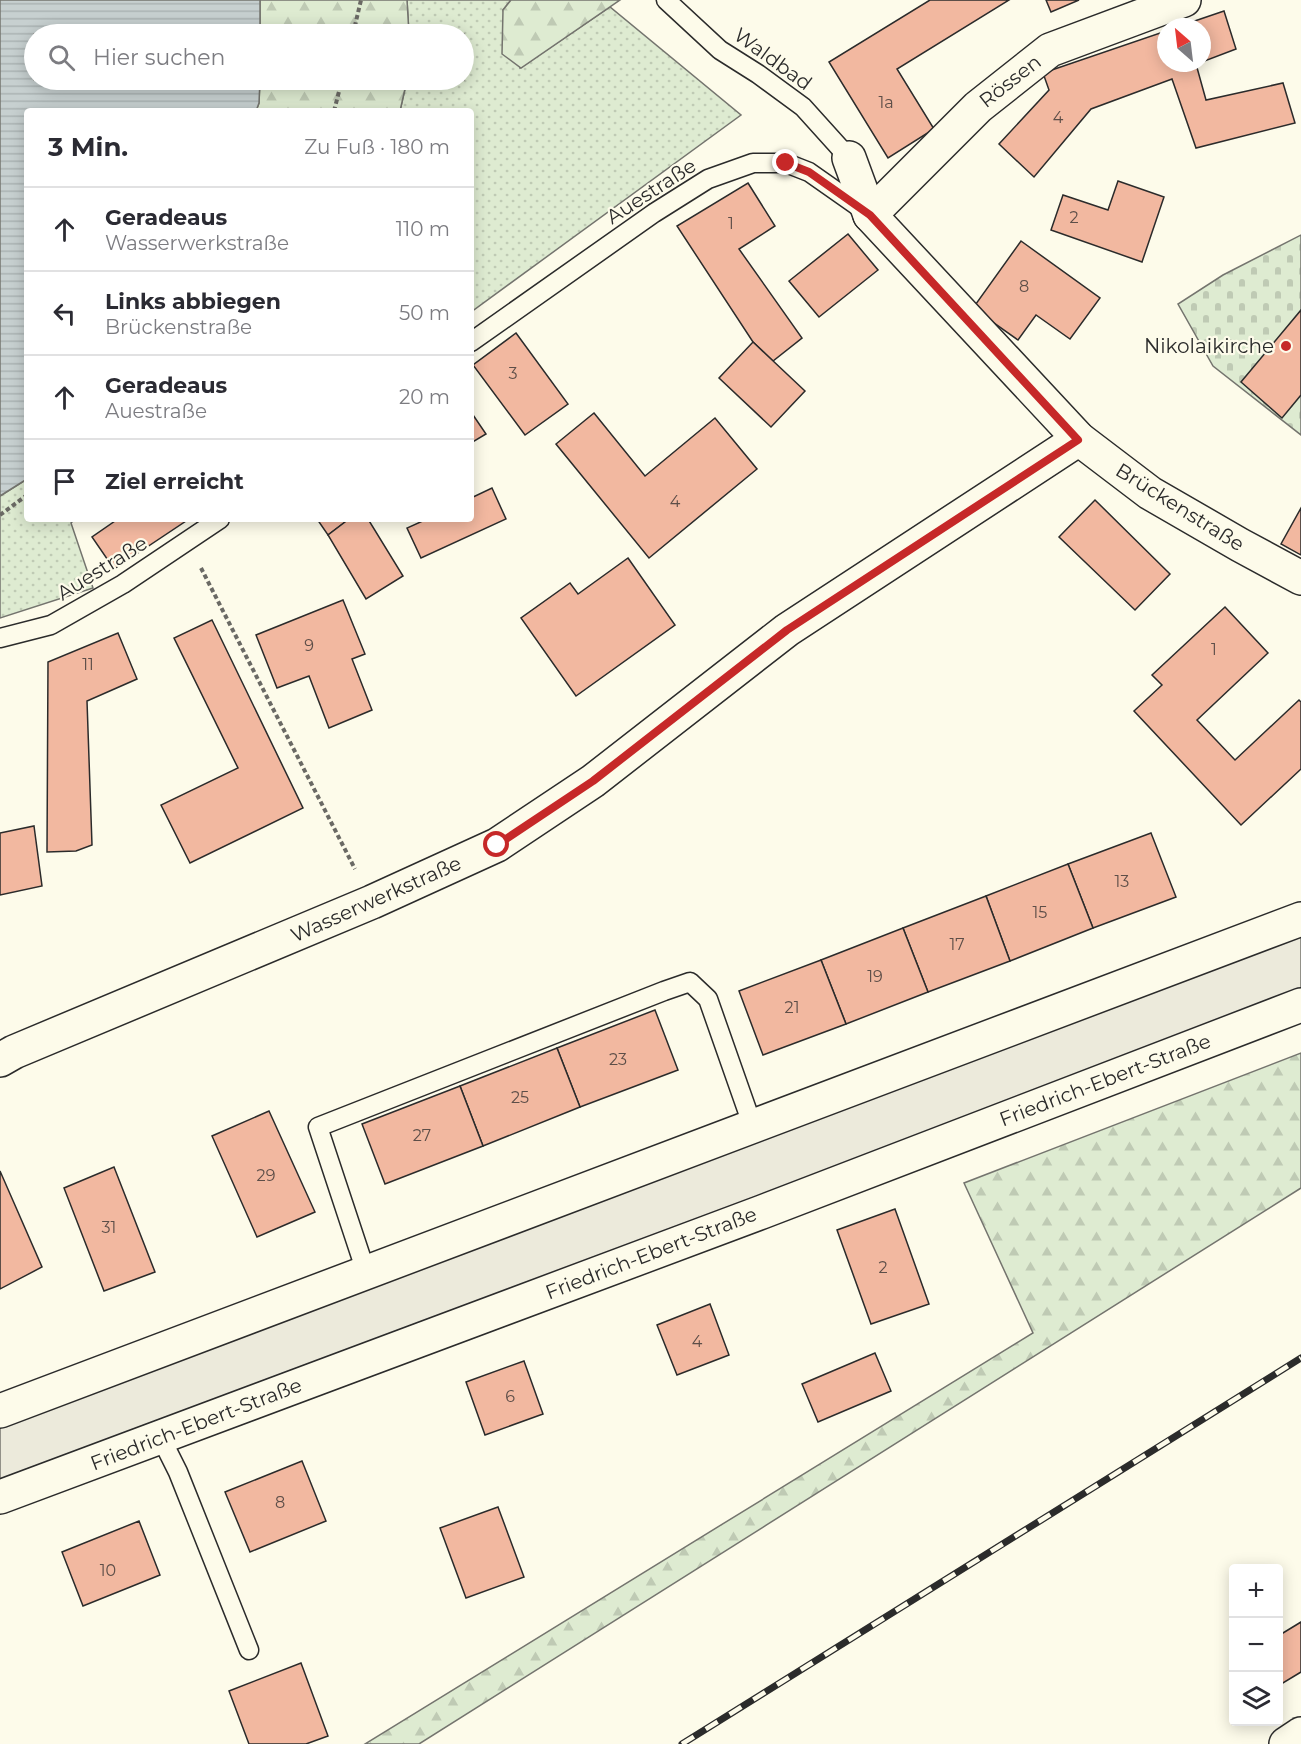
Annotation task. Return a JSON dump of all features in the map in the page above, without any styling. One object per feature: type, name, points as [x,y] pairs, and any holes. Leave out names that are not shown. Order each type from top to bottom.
[{"type":"street","name":"Rössen","points":[[870,215],[978,107],[1050,50],[1184,0]]},
{"type":"street","points":[[849,158],[870,215]]},
{"type":"street","name":"Brückenstraße","points":[[870,215],[1078,440],[1150,493],[1301,578]]},
{"type":"street","name":"Wasserwerkstraße","points":[[0,1060],[372,903],[497,845],[593,781],[787,630],[1078,440]]},
{"type":"street","points":[[0,1411],[1301,919]]},
{"type":"street","name":"Friedrich-Ebert-Straße","points":[[0,1497],[762,1212],[1301,1005]]},
{"type":"street","points":[[1286,1744],[1301,1734]]},
{"type":"lane","name":"Waldbad","points":[[666,0],[720,50],[803,107],[849,158]]},
{"type":"lane","name":"Auestraße","points":[[474,340],[654,213],[708,179],[753,163],[786,163],[809,172],[870,215]]},
{"type":"lane","name":"Auestraße","points":[[0,638],[51,625],[123,584],[216,522]]},
{"type":"lane","points":[[366,1272],[318,1127],[664,991],[690,982],[708,999],[753,1126]]},
{"type":"lane","points":[[160,1438],[178,1472],[249,1650]]},
{"type":"path","points":[[355,24],[361,0]]},
{"type":"path","points":[[335,108],[339,90]]},
{"type":"path","points":[[0,515],[24,497]]},
{"type":"path","points":[[187,541],[372,903]]},
{"type":"green space","points":[[260,0],[407,0],[408,24],[260,24]]},
{"type":"green space","points":[[407,0],[511,0],[503,10],[520,68],[610,7],[741,115],[474,310],[474,108],[401,108],[405,90],[474,90],[474,24],[408,24]]},
{"type":"green space","points":[[511,0],[620,0],[521,68],[502,54],[503,10]]},
{"type":"green space","points":[[260,90],[405,90],[401,108],[257,108]]},
{"type":"green space","points":[[1301,235],[1301,435],[1213,366],[1178,304],[1223,275]]},
{"type":"green space","points":[[24,481],[24,522],[72,522],[93,588],[0,618],[0,496]]},
{"type":"green space","points":[[1301,1053],[1301,1188],[419,1744],[365,1744],[1033,1333],[964,1183]]},
{"type":"shaded area","points":[[0,0],[260,0],[260,24],[24,24],[24,90],[260,90],[259,103],[257,108],[24,108],[24,481],[0,496]]},
{"type":"shaded area","points":[[1301,933],[1301,991],[710,1216],[0,1481],[0,1424]]},
{"type":"building","points":[[930,0],[1009,0],[897,69],[934,129],[888,158],[829,62]]},
{"type":"building","points":[[1046,0],[1079,0],[1051,12]]},
{"type":"building","points":[[1224,11],[1236,49],[1211,59],[1211,18],[1203,18]]},
{"type":"building","points":[[1157,34],[1157,72],[1198,72],[1206,100],[1283,83],[1295,123],[1196,148],[1172,79],[1091,109],[1034,177],[999,144],[1049,90],[1043,73]]},
{"type":"building","points":[[1118,181],[1164,197],[1142,262],[1051,230],[1063,195],[1108,210]]},
{"type":"building","points":[[748,183],[775,226],[739,249],[802,338],[773,361],[753,342],[677,226]]},
{"type":"building","points":[[848,234],[878,270],[819,317],[789,281]]},
{"type":"building","points":[[1021,241],[1100,298],[1070,339],[1036,315],[1018,340],[973,308]]},
{"type":"building","name":"Nikolaikirche","points":[[1301,310],[1301,395],[1282,418],[1241,382]]},
{"type":"building","points":[[516,333],[568,404],[525,435],[474,364]]},
{"type":"building","points":[[753,342],[805,391],[771,427],[719,378]]},
{"type":"building","points":[[594,413],[645,476],[715,418],[757,469],[649,558],[556,444]]},
{"type":"building","points":[[474,416],[486,434],[474,441]]},
{"type":"building","points":[[492,488],[506,519],[421,558],[407,528],[420,522],[474,522],[474,497]]},
{"type":"building","points":[[1095,500],[1170,574],[1135,610],[1059,537]]},
{"type":"building","points":[[1301,508],[1301,555],[1281,544]]},
{"type":"building","points":[[114,522],[184,522],[114,569],[92,537]]},
{"type":"building","points":[[319,522],[345,522],[328,535]]},
{"type":"building","points":[[345,522],[370,522],[403,576],[366,599],[328,535]]},
{"type":"building","points":[[628,558],[675,625],[576,696],[521,618],[570,583],[578,594]]},
{"type":"building","points":[[343,600],[365,654],[352,659],[372,710],[329,728],[309,676],[277,688],[256,635]]},
{"type":"building","points":[[1225,607],[1268,653],[1197,720],[1235,760],[1299,700],[1301,702],[1301,769],[1241,825],[1134,711],[1162,685],[1152,675]]},
{"type":"building","points":[[212,620],[303,808],[190,863],[161,805],[238,768],[174,638]]},
{"type":"building","points":[[118,633],[137,679],[87,701],[92,845],[76,851],[47,852],[48,662]]},
{"type":"building","points":[[34,826],[42,886],[0,895],[0,833]]},
{"type":"building","points":[[1151,833],[1176,897],[1093,928],[1068,864]]},
{"type":"building","points":[[1068,864],[1093,928],[1010,961],[986,896]]},
{"type":"building","points":[[986,896],[1010,961],[928,992],[903,928]]},
{"type":"building","points":[[903,928],[928,992],[846,1024],[821,960]]},
{"type":"building","points":[[821,960],[846,1024],[763,1055],[739,991]]},
{"type":"building","points":[[655,1010],[678,1070],[580,1107],[557,1048]]},
{"type":"building","points":[[557,1048],[580,1107],[483,1146],[460,1086]]},
{"type":"building","points":[[460,1086],[483,1146],[385,1184],[362,1124]]},
{"type":"building","points":[[269,1111],[315,1212],[257,1237],[212,1136]]},
{"type":"building","points":[[114,1167],[155,1272],[104,1291],[64,1188]]},
{"type":"building","points":[[0,1171],[42,1267],[0,1289]]},
{"type":"building","points":[[895,1209],[929,1304],[871,1324],[837,1230]]},
{"type":"building","points":[[710,1304],[729,1355],[677,1375],[657,1325]]},
{"type":"building","points":[[875,1353],[891,1391],[818,1422],[802,1384]]},
{"type":"building","points":[[524,1361],[543,1414],[485,1435],[466,1382]]},
{"type":"building","points":[[302,1461],[326,1521],[250,1552],[225,1492]]},
{"type":"building","points":[[498,1507],[524,1577],[466,1598],[440,1528]]},
{"type":"building","points":[[139,1521],[160,1575],[83,1606],[62,1552]]},
{"type":"building","points":[[1301,1622],[1301,1672],[1283,1683],[1283,1672],[1283,1633]]},
{"type":"building","points":[[301,1663],[328,1736],[306,1744],[249,1744],[229,1691]]},
{"type":"railway","points":[[682,1744],[1301,1358]]},
{"type":"place","name":"Nikolaikirche","points":[[1286,346]]},
{"type":"route","points":[[497,845],[593,781],[787,630],[1078,440],[870,215],[809,172],[786,163]]}]
